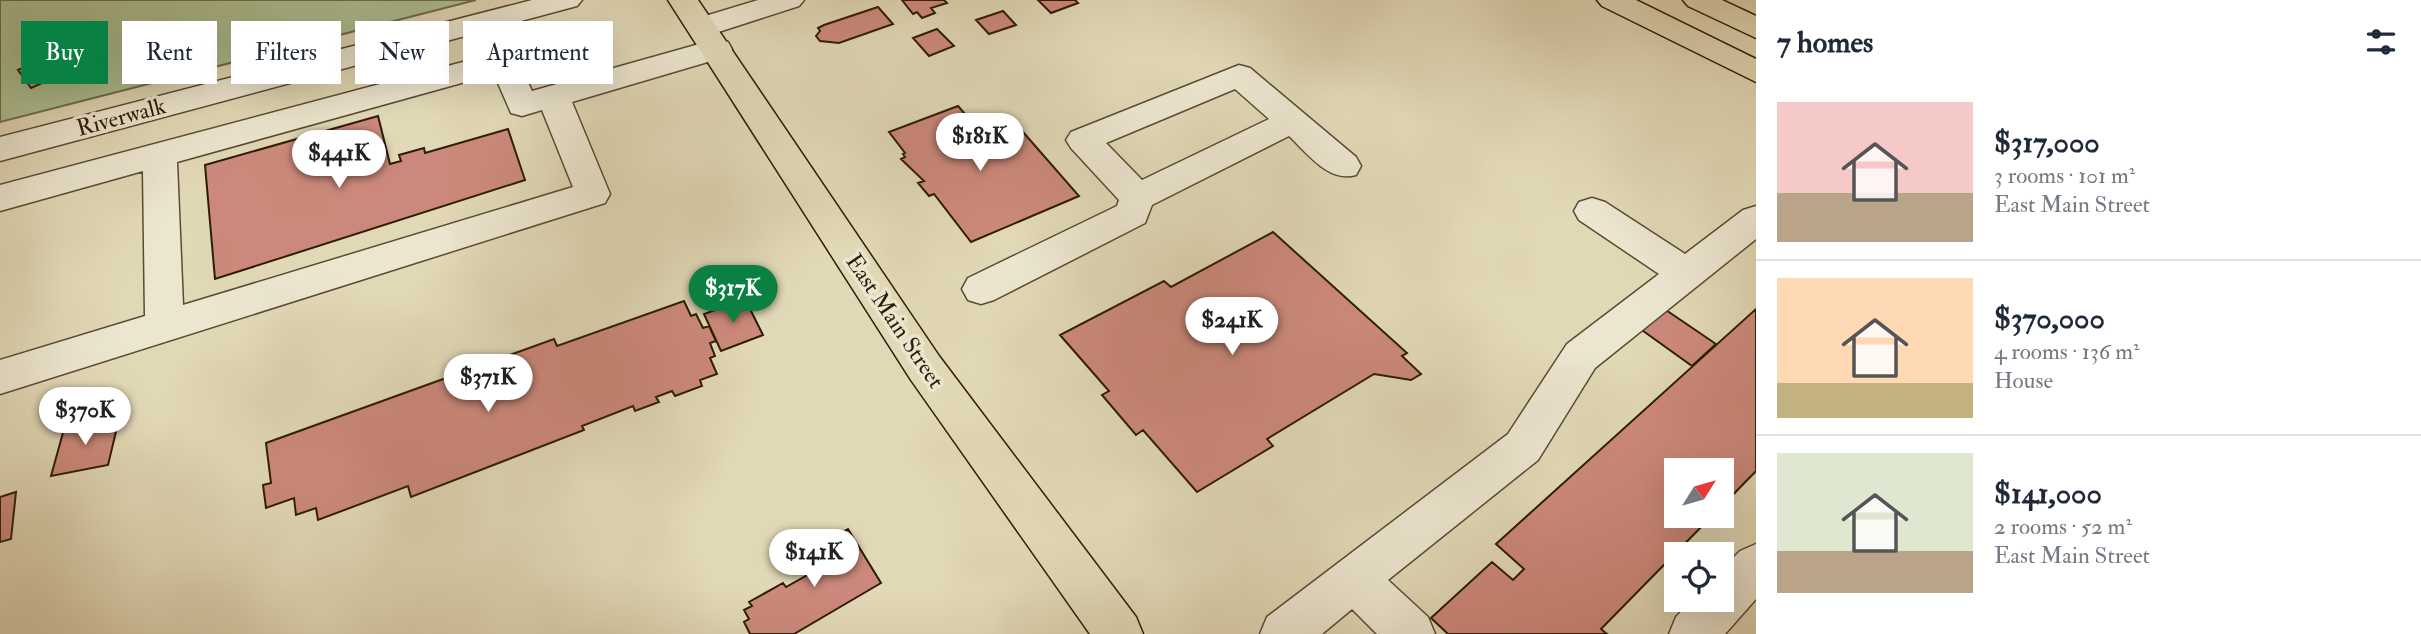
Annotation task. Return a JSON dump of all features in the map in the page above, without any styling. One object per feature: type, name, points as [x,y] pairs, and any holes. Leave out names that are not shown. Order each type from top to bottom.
[{"type":"main road","points":[[1612,0],[1756,72]]},
{"type":"main road","points":[[1698,0],[1756,28]]},
{"type":"main road","name":"East Main Street","points":[[701,25],[925,368],[1119,634]]},
{"type":"street","name":"Riverwalk","points":[[0,132],[506,0]]},
{"type":"street","name":"Riverwalk","points":[[0,149],[567,0]]},
{"type":"street","points":[[0,198],[504,61],[522,105],[553,96],[701,25],[789,0]]},
{"type":"street","points":[[1136,197],[1083,140],[1239,75],[1344,166]]},
{"type":"street","points":[[0,377],[593,194],[553,96]]},
{"type":"street","points":[[1136,197],[1292,121]]},
{"type":"street","points":[[160,154],[164,327]]},
{"type":"street","points":[[981,289],[1132,214],[1136,197]]},
{"type":"street","points":[[1592,211],[1687,274]]},
{"type":"street","points":[[1304,628],[1354,579],[1523,447],[1581,356],[1756,219]]},
{"type":"street","points":[[1693,634],[1756,566]]},
{"type":"street","points":[[1354,579],[1411,634]]},
{"type":"green space","points":[[0,0],[476,0],[394,21],[355,21],[355,31],[341,35],[341,21],[231,21],[231,63],[217,66],[217,21],[122,21],[122,84],[148,84],[0,122]]},
{"type":"building","points":[[902,0],[944,0],[947,3],[931,8],[935,13],[922,18],[917,12],[913,14]]},
{"type":"building","points":[[1038,0],[1075,0],[1078,3],[1051,13]]},
{"type":"building","points":[[878,7],[893,24],[839,43],[820,41],[816,36],[820,31],[818,28],[824,25]]},
{"type":"building","points":[[1003,11],[1016,25],[989,34],[976,20]]},
{"type":"building","points":[[937,29],[954,46],[929,56],[913,38]]},
{"type":"building","points":[[958,106],[991,144],[1023,132],[1079,196],[971,242],[934,194],[929,196],[918,183],[924,181],[901,159],[905,157],[905,153],[889,132]]},
{"type":"building","points":[[378,116],[390,164],[401,161],[399,155],[424,148],[425,153],[508,129],[525,180],[215,279],[205,165]]},
{"type":"building","points":[[1273,232],[1407,353],[1402,356],[1421,374],[1411,380],[1374,374],[1267,439],[1273,446],[1197,492],[1143,430],[1136,435],[1102,395],[1109,391],[1060,335],[1164,281],[1171,287]]},
{"type":"building","points":[[745,299],[763,335],[721,351],[704,314]]},
{"type":"building","points":[[684,301],[691,316],[696,314],[703,328],[709,326],[716,341],[710,343],[715,356],[710,358],[717,374],[700,380],[702,386],[675,396],[672,391],[656,397],[659,402],[635,411],[633,406],[582,426],[584,430],[411,497],[408,486],[318,520],[316,508],[296,515],[294,498],[266,508],[263,485],[271,483],[266,443],[554,339],[557,346]]},
{"type":"building","points":[[1663,308],[1716,344],[1692,366],[1639,328]]},
{"type":"building","points":[[1756,309],[1756,471],[1734,494],[1734,458],[1664,458],[1664,528],[1700,528],[1686,542],[1664,542],[1664,565],[1601,629],[1607,634],[1448,634],[1431,618],[1492,562],[1513,580],[1524,569],[1496,544]]},
{"type":"building","points":[[119,419],[108,465],[51,476],[64,429]]},
{"type":"building","points":[[16,492],[11,539],[0,542],[0,497]]},
{"type":"building","points":[[848,529],[881,583],[794,634],[750,634],[744,622],[749,619],[744,610],[752,606],[749,602],[783,583],[786,587],[811,573],[800,556]]}]
